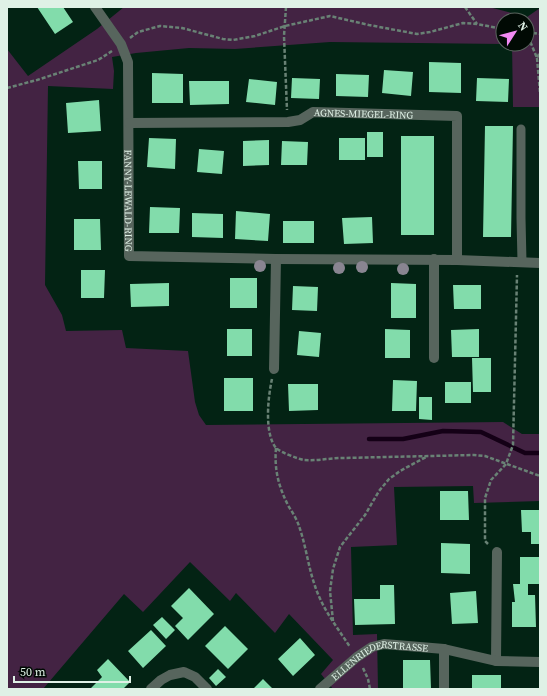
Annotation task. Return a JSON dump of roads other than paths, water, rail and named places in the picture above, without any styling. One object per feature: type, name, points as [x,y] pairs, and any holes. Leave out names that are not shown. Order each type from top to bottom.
[{"type":"street","name":"FANNY-LEWALD-RING","points":[[95,7],[121,44],[128,62],[130,256],[276,259],[434,259],[540,264]]},
{"type":"street","name":"AGNES-MIEGEL-RING","points":[[129,123],[288,122],[300,120],[313,112],[457,116],[457,260]]},
{"type":"street","points":[[274,369],[276,259]]},
{"type":"street","points":[[434,259],[434,358]]},
{"type":"street","points":[[496,661],[497,552]]},
{"type":"street","name":"ELLENRIEDERSTRASSE","points":[[320,689],[357,657],[372,647],[384,644],[444,649],[496,661],[540,662]]},
{"type":"street","name":"ELLENRIEDERSTRASSE","points":[[444,649],[444,689]]},
{"type":"street","points":[[151,689],[161,680],[170,675],[184,672],[195,677],[206,689]]},
{"type":"lane","points":[[520,262],[522,129]]},
{"type":"waterway","points":[[369,439],[403,439],[443,431],[481,432],[525,453],[540,453]]}]
